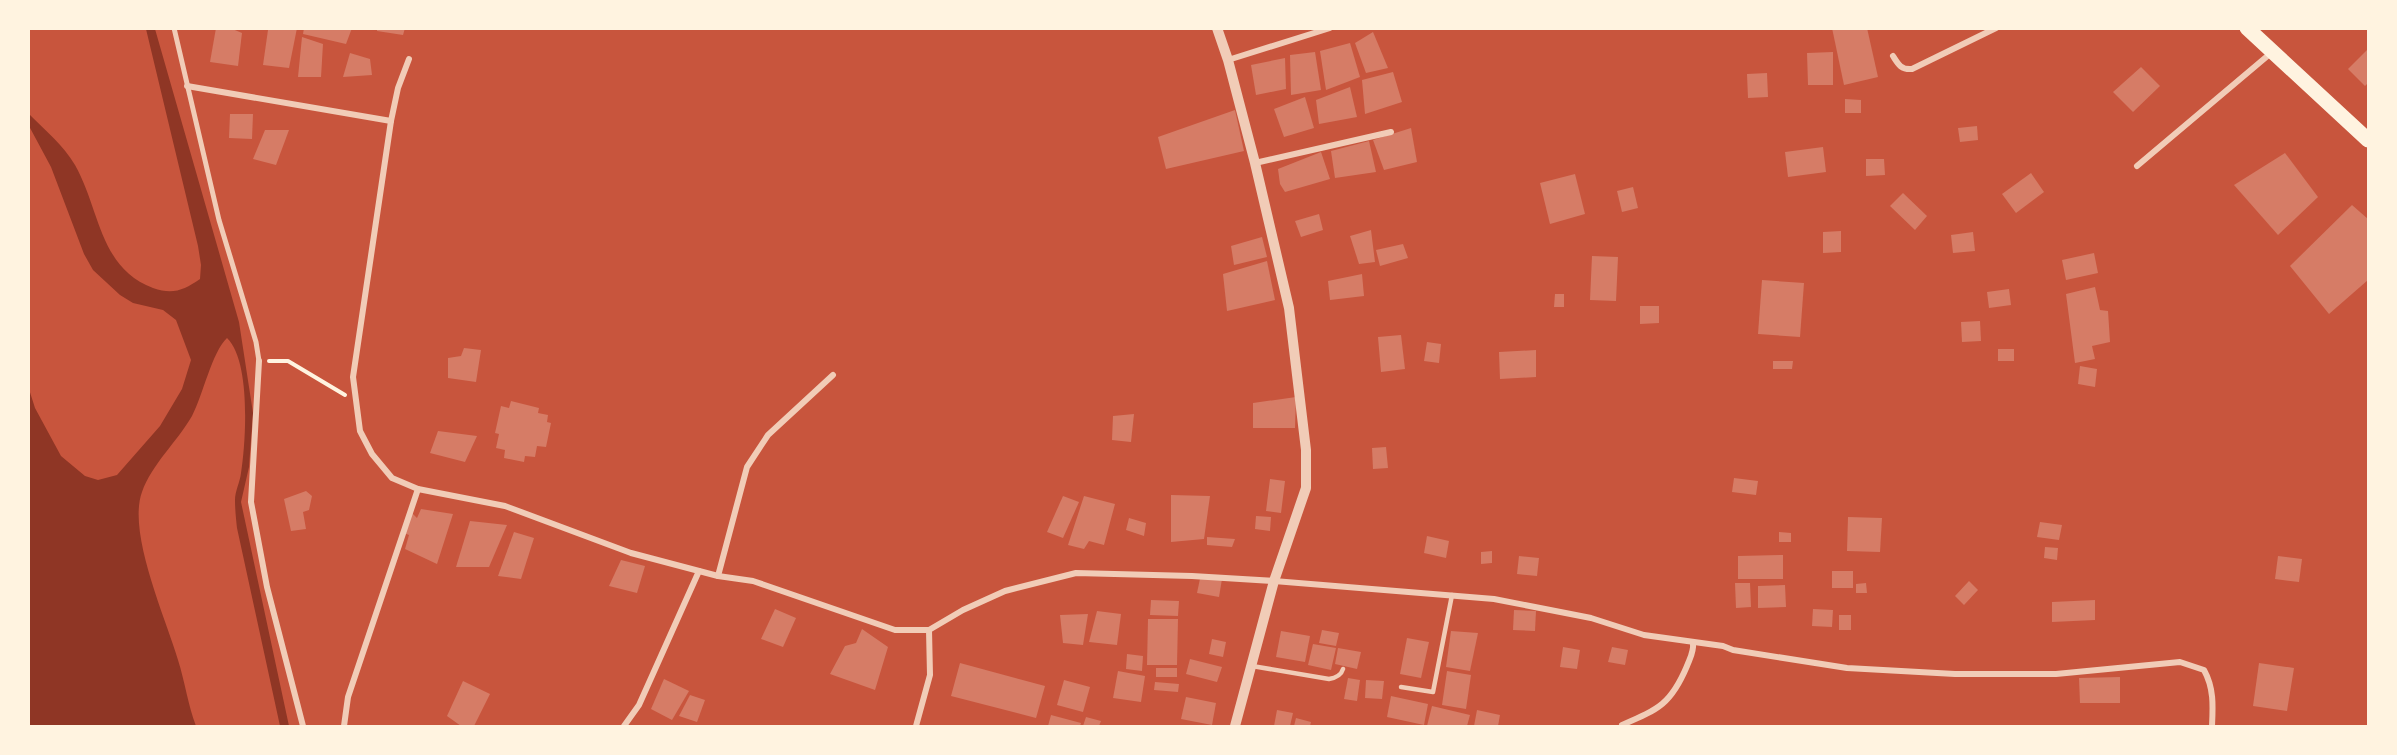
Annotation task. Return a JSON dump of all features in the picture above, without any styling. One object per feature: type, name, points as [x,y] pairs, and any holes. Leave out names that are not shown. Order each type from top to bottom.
[{"type":"main road","points":[[2247,28],[2368,140]]},
{"type":"street","points":[[174,28],[219,220],[260,361],[251,502],[267,587],[303,726]]},
{"type":"street","points":[[1217,28],[1228,60],[1255,163],[1289,308],[1306,450],[1306,488],[1274,581],[1235,726]]},
{"type":"street","points":[[1228,60],[1330,28]]},
{"type":"street","points":[[1893,56],[1899,67],[1905,70],[1911,69],[1996,28]]},
{"type":"street","points":[[2137,166],[2272,52]]},
{"type":"street","points":[[409,58],[398,88],[391,121],[353,377],[360,431],[372,454],[392,477],[418,489],[505,506],[631,553],[699,572],[753,581],[896,630],[928,630],[963,610],[1005,591],[1076,573],[1274,581],[1452,595],[1540,607],[1591,618],[1644,635],[1723,646],[1733,650],[1847,668],[1955,674],[2056,674],[2180,662],[2204,670],[2213,695],[2212,726]]},
{"type":"street","points":[[187,86],[391,121]]},
{"type":"street","points":[[1255,163],[1391,132]]},
{"type":"street","points":[[718,576],[747,467],[768,435],[833,375]]},
{"type":"street","points":[[344,726],[348,697],[418,489]]},
{"type":"street","points":[[624,726],[644,695],[699,572]]},
{"type":"street","points":[[917,726],[930,675],[928,630]]},
{"type":"street","points":[[1622,725],[1666,703],[1680,684],[1694,650],[1693,643]]},
{"type":"lane","points":[[1401,687],[1433,692],[1452,595]]},
{"type":"lane","points":[[1252,666],[1329,679],[1335,678],[1342,673],[1343,669]]},
{"type":"path","points":[[260,361],[288,361],[356,402]]},
{"type":"shaded area","points":[[146,29],[155,29],[239,322],[253,413],[249,467],[241,502],[289,726],[280,726],[237,528],[235,500],[243,459],[245,402],[240,364],[235,349],[227,338],[212,363],[192,416],[146,482],[139,509],[140,530],[150,576],[178,660],[196,726],[29,726],[28,386],[35,408],[61,456],[85,476],[98,480],[117,475],[160,426],[182,389],[191,360],[176,320],[163,310],[133,303],[120,295],[93,270],[84,254],[51,167],[29,126],[29,114],[59,144],[75,165],[103,236],[122,267],[135,279],[160,290],[178,290],[200,279],[201,265],[198,246]]},
{"type":"building","points":[[216,28],[230,28],[242,33],[238,66],[210,62]]},
{"type":"building","points":[[297,28],[289,68],[263,65],[268,30]]},
{"type":"building","points":[[304,28],[352,28],[346,44],[303,34]]},
{"type":"building","points":[[377,28],[405,28],[403,35],[377,31]]},
{"type":"building","points":[[1832,28],[1867,28],[1878,77],[1844,85]]},
{"type":"building","points":[[1373,32],[1388,68],[1366,73],[1355,43]]},
{"type":"building","points":[[302,37],[323,44],[321,77],[298,77]]},
{"type":"building","points":[[1350,43],[1360,77],[1326,90],[1320,51]]},
{"type":"building","points":[[2368,49],[2368,83],[2365,86],[2348,69]]},
{"type":"building","points":[[1315,52],[1321,90],[1291,95],[1290,55]]},
{"type":"building","points":[[1833,52],[1833,85],[1808,85],[1807,53]]},
{"type":"building","points":[[350,53],[370,59],[372,75],[343,77]]},
{"type":"building","points":[[1285,58],[1286,89],[1256,95],[1251,65]]},
{"type":"building","points":[[2141,67],[2160,86],[2133,112],[2113,92]]},
{"type":"building","points":[[1393,72],[1402,102],[1365,114],[1362,80]]},
{"type":"building","points":[[1767,73],[1768,97],[1748,98],[1747,74]]},
{"type":"building","points":[[1350,87],[1357,117],[1319,124],[1316,100]]},
{"type":"building","points":[[1305,97],[1314,128],[1284,137],[1274,109]]},
{"type":"building","points":[[1845,99],[1861,100],[1861,113],[1845,113]]},
{"type":"building","points":[[1235,110],[1244,151],[1166,169],[1158,137]]},
{"type":"building","points":[[230,114],[253,114],[252,139],[229,138]]},
{"type":"building","points":[[1977,126],[1978,140],[1960,142],[1958,128]]},
{"type":"building","points":[[1411,128],[1417,162],[1384,170],[1373,140]]},
{"type":"building","points":[[265,130],[289,130],[276,165],[253,159]]},
{"type":"building","points":[[1369,141],[1376,172],[1335,178],[1331,151]]},
{"type":"building","points":[[1823,147],[1826,172],[1788,177],[1785,152]]},
{"type":"building","points":[[1321,152],[1330,179],[1285,192],[1280,184],[1278,169]]},
{"type":"building","points":[[2285,153],[2318,197],[2278,235],[2234,185]]},
{"type":"building","points":[[1866,159],[1884,159],[1885,175],[1866,176]]},
{"type":"building","points":[[2031,173],[2044,192],[2016,213],[2002,194]]},
{"type":"building","points":[[1575,174],[1585,214],[1550,224],[1540,183]]},
{"type":"building","points":[[1633,187],[1638,208],[1622,212],[1617,191]]},
{"type":"building","points":[[1903,193],[1927,216],[1915,230],[1890,206]]},
{"type":"building","points":[[2352,205],[2368,219],[2368,280],[2329,314],[2290,266]]},
{"type":"building","points":[[1319,214],[1323,230],[1301,237],[1295,221]]},
{"type":"building","points":[[1371,230],[1375,262],[1359,264],[1350,236]]},
{"type":"building","points":[[1841,231],[1841,252],[1823,253],[1823,232]]},
{"type":"building","points":[[1973,232],[1975,251],[1953,253],[1951,235]]},
{"type":"building","points":[[1262,237],[1267,257],[1234,265],[1231,246]]},
{"type":"building","points":[[1403,244],[1408,258],[1380,266],[1376,250]]},
{"type":"building","points":[[2094,253],[2098,273],[2066,280],[2062,260]]},
{"type":"building","points":[[1592,256],[1618,257],[1616,301],[1590,300]]},
{"type":"building","points":[[1267,261],[1275,300],[1227,311],[1223,274]]},
{"type":"building","points":[[1362,274],[1364,296],[1330,300],[1328,281]]},
{"type":"building","points":[[1762,280],[1804,283],[1800,337],[1758,334]]},
{"type":"building","points":[[2095,287],[2100,310],[2108,311],[2110,342],[2092,346],[2095,359],[2075,363],[2066,294]]},
{"type":"building","points":[[2009,289],[2011,305],[1989,308],[1987,292]]},
{"type":"building","points":[[1555,294],[1564,294],[1564,307],[1554,307]]},
{"type":"building","points":[[1640,306],[1659,306],[1659,323],[1640,324]]},
{"type":"building","points":[[1980,321],[1981,341],[1962,342],[1961,322]]},
{"type":"building","points":[[1401,335],[1405,369],[1381,372],[1378,337]]},
{"type":"building","points":[[1427,342],[1441,344],[1439,363],[1424,361]]},
{"type":"building","points":[[464,348],[481,350],[476,382],[448,378],[448,358],[461,356]]},
{"type":"building","points":[[1998,349],[2014,349],[2014,361],[1998,361]]},
{"type":"building","points":[[1536,350],[1536,377],[1500,379],[1499,352]]},
{"type":"building","points":[[1773,361],[1793,361],[1792,369],[1773,369]]},
{"type":"building","points":[[2080,366],[2097,369],[2095,387],[2078,384]]},
{"type":"building","points":[[1296,397],[1295,428],[1253,428],[1253,403]]},
{"type":"building","points":[[511,401],[539,408],[538,413],[548,415],[547,422],[551,423],[546,447],[537,446],[535,457],[525,456],[524,462],[504,458],[505,450],[496,448],[499,434],[495,433],[501,406],[509,408]]},
{"type":"building","points":[[1134,414],[1131,442],[1112,440],[1113,416]]},
{"type":"building","points":[[438,431],[477,436],[465,462],[430,453]]},
{"type":"building","points":[[1386,447],[1388,468],[1373,469],[1372,448]]},
{"type":"building","points":[[1734,478],[1758,481],[1756,495],[1732,492]]},
{"type":"building","points":[[1270,479],[1285,481],[1281,513],[1266,511]]},
{"type":"building","points":[[306,491],[312,496],[309,510],[303,512],[306,529],[291,531],[284,499]]},
{"type":"building","points":[[1171,495],[1210,496],[1204,539],[1171,542]]},
{"type":"building","points":[[1063,496],[1079,502],[1063,538],[1047,532]]},
{"type":"building","points":[[1084,496],[1115,504],[1104,545],[1089,541],[1084,549],[1068,545]]},
{"type":"building","points":[[421,509],[453,514],[437,564],[405,549],[409,535],[404,533],[412,513],[417,518]]},
{"type":"building","points":[[1256,516],[1271,517],[1270,531],[1255,529]]},
{"type":"building","points":[[1848,517],[1882,518],[1880,552],[1847,551]]},
{"type":"building","points":[[1129,518],[1146,523],[1144,536],[1126,530]]},
{"type":"building","points":[[470,521],[507,525],[489,567],[456,567]]},
{"type":"building","points":[[2040,522],[2062,525],[2059,540],[2037,537]]},
{"type":"building","points":[[514,532],[534,538],[521,579],[498,576]]},
{"type":"building","points":[[1779,532],[1791,533],[1791,542],[1779,542]]},
{"type":"building","points":[[1427,536],[1449,541],[1446,558],[1424,553]]},
{"type":"building","points":[[1207,537],[1235,539],[1232,547],[1207,545]]},
{"type":"building","points":[[2045,547],[2058,548],[2057,560],[2044,558]]},
{"type":"building","points":[[1492,551],[1492,563],[1481,564],[1481,552]]},
{"type":"building","points":[[1783,555],[1783,579],[1738,579],[1738,556]]},
{"type":"building","points":[[1519,556],[1539,558],[1537,576],[1517,574]]},
{"type":"building","points":[[2278,556],[2302,559],[2299,582],[2275,579]]},
{"type":"building","points":[[621,560],[645,566],[637,593],[609,586]]},
{"type":"building","points":[[1832,571],[1853,571],[1853,588],[1832,588]]},
{"type":"building","points":[[1201,574],[1222,579],[1219,597],[1197,593]]},
{"type":"building","points":[[1969,581],[1978,590],[1964,605],[1955,596]]},
{"type":"building","points":[[1735,583],[1750,583],[1751,607],[1736,608]]},
{"type":"building","points":[[1866,583],[1867,593],[1856,593],[1856,584]]},
{"type":"building","points":[[1785,585],[1786,607],[1758,608],[1758,586]]},
{"type":"building","points":[[1151,600],[1179,601],[1178,616],[1150,615]]},
{"type":"building","points":[[2095,600],[2095,620],[2052,622],[2052,602]]},
{"type":"building","points":[[775,609],[796,618],[783,647],[761,639]]},
{"type":"building","points":[[1813,609],[1833,610],[1832,627],[1812,626]]},
{"type":"building","points":[[1514,610],[1536,611],[1535,631],[1513,630]]},
{"type":"building","points":[[1097,611],[1121,614],[1117,645],[1089,642]]},
{"type":"building","points":[[1088,614],[1083,645],[1063,643],[1060,615]]},
{"type":"building","points":[[1839,615],[1851,615],[1851,630],[1839,630]]},
{"type":"building","points":[[1148,619],[1178,619],[1177,665],[1147,665]]},
{"type":"building","points":[[862,629],[888,647],[875,690],[830,674],[845,646],[856,643]]},
{"type":"building","points":[[1322,630],[1339,633],[1336,646],[1319,643]]},
{"type":"building","points":[[1281,631],[1310,636],[1305,662],[1276,657]]},
{"type":"building","points":[[1451,631],[1478,633],[1470,671],[1446,667]]},
{"type":"building","points":[[1407,638],[1429,642],[1421,678],[1400,674]]},
{"type":"building","points":[[1212,639],[1226,642],[1223,657],[1209,654]]},
{"type":"building","points":[[1313,644],[1336,648],[1331,670],[1308,665]]},
{"type":"building","points":[[1563,647],[1580,650],[1577,669],[1560,667]]},
{"type":"building","points":[[1612,647],[1628,650],[1625,665],[1608,662]]},
{"type":"building","points":[[1338,648],[1361,652],[1357,669],[1335,664]]},
{"type":"building","points":[[1127,654],[1143,656],[1142,671],[1126,669]]},
{"type":"building","points":[[1190,659],[1222,667],[1217,682],[1186,674]]},
{"type":"building","points":[[960,663],[1045,686],[1036,718],[951,696]]},
{"type":"building","points":[[2259,663],[2294,668],[2287,711],[2253,706]]},
{"type":"building","points":[[1156,668],[1177,668],[1177,677],[1156,677]]},
{"type":"building","points":[[1118,671],[1145,676],[1141,702],[1113,698]]},
{"type":"building","points":[[1447,671],[1471,675],[1466,709],[1442,705]]},
{"type":"building","points":[[2120,677],[2120,703],[2080,703],[2079,678]]},
{"type":"building","points":[[1348,678],[1360,680],[1357,701],[1344,699]]},
{"type":"building","points":[[664,679],[689,691],[672,720],[651,709]]},
{"type":"building","points":[[1064,680],[1090,687],[1083,712],[1057,705]]},
{"type":"building","points":[[1366,680],[1384,681],[1382,699],[1365,698]]},
{"type":"building","points":[[463,681],[490,694],[474,726],[461,726],[447,716]]},
{"type":"building","points":[[1155,682],[1179,684],[1178,692],[1154,690]]},
{"type":"building","points":[[690,695],[705,700],[697,722],[679,716]]},
{"type":"building","points":[[1391,696],[1428,704],[1424,725],[1387,717]]},
{"type":"building","points":[[1186,697],[1216,703],[1212,725],[1181,719]]},
{"type":"building","points":[[1432,706],[1470,715],[1467,726],[1427,726]]},
{"type":"building","points":[[1277,710],[1293,713],[1290,726],[1274,726]]},
{"type":"building","points":[[1477,710],[1500,715],[1498,726],[1474,726]]},
{"type":"building","points":[[1051,715],[1081,723],[1080,726],[1048,726]]},
{"type":"building","points":[[1086,717],[1101,721],[1099,726],[1083,726]]},
{"type":"building","points":[[1296,718],[1311,722],[1310,726],[1294,726]]}]
